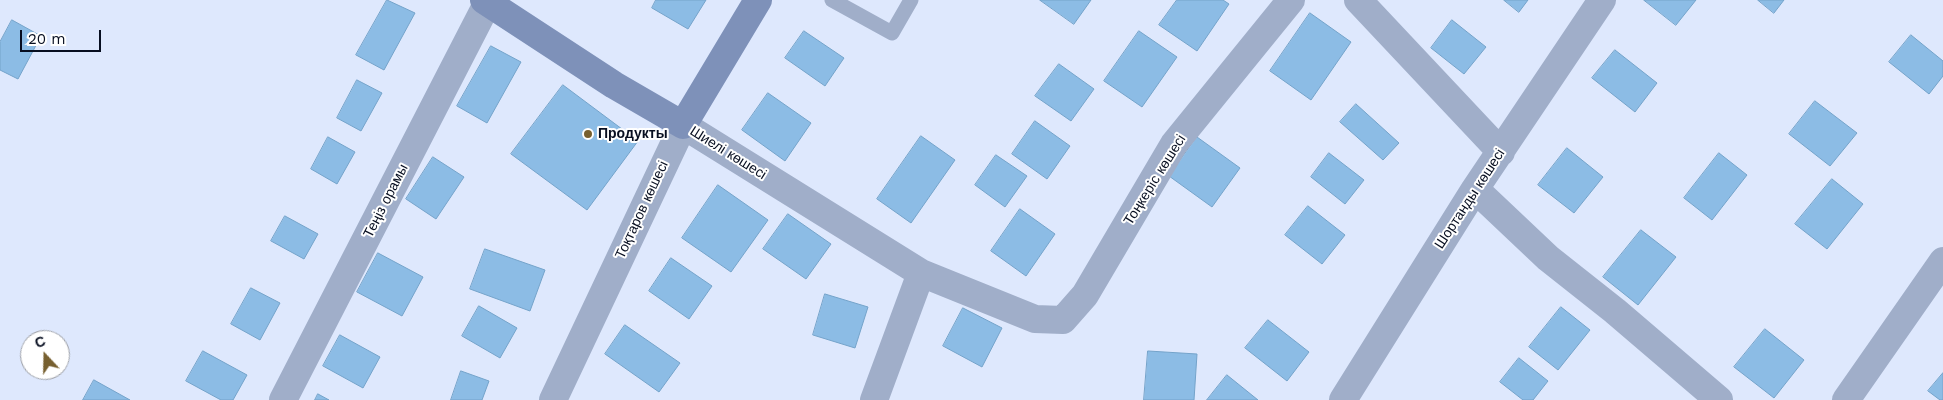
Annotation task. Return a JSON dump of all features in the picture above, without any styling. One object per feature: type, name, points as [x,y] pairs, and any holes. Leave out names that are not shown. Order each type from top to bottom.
[{"type":"street","name":"Тоқтаров көшесі","points":[[553,400],[683,125],[758,0]]},
{"type":"street","name":"Тоңкерiс көшесі","points":[[921,274],[1035,319],[1063,320],[1086,295],[1174,144],[1291,0]]},
{"type":"street","points":[[1358,0],[1501,152]]},
{"type":"street","name":"Шортанды көшесі","points":[[1343,400],[1475,189],[1602,0]]},
{"type":"street","name":"Шиелі көшесі","points":[[486,1],[614,85],[683,125],[921,274]]},
{"type":"street","name":"Теңіз орамы","points":[[283,400],[486,1]]},
{"type":"street","points":[[1475,189],[1548,258],[1616,311],[1719,400]]},
{"type":"street","points":[[1846,400],[1943,261]]},
{"type":"street","points":[[874,400],[921,274]]},
{"type":"lane","points":[[832,0],[892,33],[911,0]]},
{"type":"building","points":[[387,0],[415,13],[384,70],[356,55]]},
{"type":"building","points":[[656,0],[706,0],[688,29],[652,8]]},
{"type":"building","points":[[1040,0],[1091,0],[1074,24]]},
{"type":"building","points":[[1177,0],[1223,0],[1229,4],[1197,51],[1159,25]]},
{"type":"building","points":[[1504,0],[1528,0],[1519,12]]},
{"type":"building","points":[[1644,0],[1696,0],[1676,25]]},
{"type":"building","points":[[1758,0],[1784,0],[1774,13]]},
{"type":"building","points":[[1310,13],[1351,42],[1311,100],[1270,71]]},
{"type":"building","points":[[12,20],[41,36],[18,79],[0,70],[0,42]]},
{"type":"building","points":[[1452,20],[1486,47],[1464,74],[1431,48]]},
{"type":"building","points":[[804,31],[844,58],[825,86],[785,58]]},
{"type":"building","points":[[1139,31],[1177,57],[1142,107],[1104,81]]},
{"type":"building","points":[[1911,35],[1943,61],[1943,76],[1929,94],[1889,62]]},
{"type":"building","points":[[491,46],[521,62],[487,123],[457,106]]},
{"type":"building","points":[[1615,50],[1657,83],[1635,112],[1592,78]]},
{"type":"building","points":[[1059,64],[1094,89],[1071,121],[1035,96]]},
{"type":"building","points":[[357,80],[382,93],[361,131],[337,118]]},
{"type":"building","points":[[563,85],[638,141],[587,210],[511,154]]},
{"type":"building","points":[[768,93],[811,123],[785,161],[742,130]]},
{"type":"building","points":[[1815,101],[1857,133],[1830,166],[1789,134]]},
{"type":"building","points":[[1356,104],[1399,143],[1383,160],[1340,122]]},
{"type":"building","points":[[1035,121],[1070,146],[1047,179],[1012,154]]},
{"type":"building","points":[[921,136],[955,160],[911,223],[877,199]]},
{"type":"building","points":[[328,137],[355,152],[337,184],[311,169]]},
{"type":"building","points":[[1197,137],[1240,168],[1212,207],[1169,176]]},
{"type":"building","points":[[1567,148],[1603,177],[1574,213],[1538,185]]},
{"type":"building","points":[[1329,153],[1364,180],[1345,204],[1311,177]]},
{"type":"building","points":[[1719,153],[1747,175],[1712,220],[1684,198]]},
{"type":"building","points":[[996,155],[1027,176],[1005,207],[975,185]]},
{"type":"building","points":[[433,157],[464,177],[436,219],[406,199]]},
{"type":"building","points":[[1832,179],[1863,204],[1827,249],[1795,224]]},
{"type":"building","points":[[718,185],[768,220],[731,272],[682,238]]},
{"type":"building","points":[[1308,206],[1345,235],[1322,264],[1285,235]]},
{"type":"building","points":[[1020,209],[1055,234],[1026,276],[991,251]]},
{"type":"building","points":[[788,214],[831,244],[806,279],[763,249]]},
{"type":"building","points":[[285,216],[318,234],[304,259],[271,241]]},
{"type":"building","points":[[1641,230],[1676,257],[1638,305],[1603,277]]},
{"type":"building","points":[[485,249],[545,270],[530,311],[470,289]]},
{"type":"building","points":[[378,253],[423,277],[402,316],[357,292]]},
{"type":"building","points":[[671,258],[712,286],[689,319],[649,291]]},
{"type":"building","points":[[251,288],[280,303],[260,340],[231,324]]},
{"type":"building","points":[[825,294],[868,307],[855,348],[813,335]]},
{"type":"building","points":[[479,306],[517,328],[500,358],[462,336]]},
{"type":"building","points":[[1561,307],[1590,330],[1558,370],[1529,347]]},
{"type":"building","points":[[963,308],[1002,328],[982,367],[943,346]]},
{"type":"building","points":[[1268,320],[1309,352],[1287,381],[1245,348]]},
{"type":"building","points":[[625,325],[680,363],[659,392],[605,354]]},
{"type":"building","points":[[1765,329],[1804,360],[1774,398],[1734,367]]},
{"type":"building","points":[[340,335],[380,357],[363,388],[323,366]]},
{"type":"building","points":[[203,351],[247,375],[233,400],[221,400],[186,381]]},
{"type":"building","points":[[1148,351],[1197,354],[1194,400],[1144,400]]},
{"type":"building","points":[[1519,358],[1548,381],[1533,400],[1523,400],[1500,382]]},
{"type":"building","points":[[461,371],[489,381],[482,400],[451,400]]},
{"type":"building","points":[[1943,373],[1943,400],[1940,400],[1928,391]]},
{"type":"building","points":[[1227,375],[1258,400],[1207,400]]},
{"type":"building","points":[[94,380],[130,400],[83,400]]},
{"type":"building","points":[[318,394],[329,400],[315,400]]},
{"type":"place","name":"Продукты","points":[[588,134]]}]
